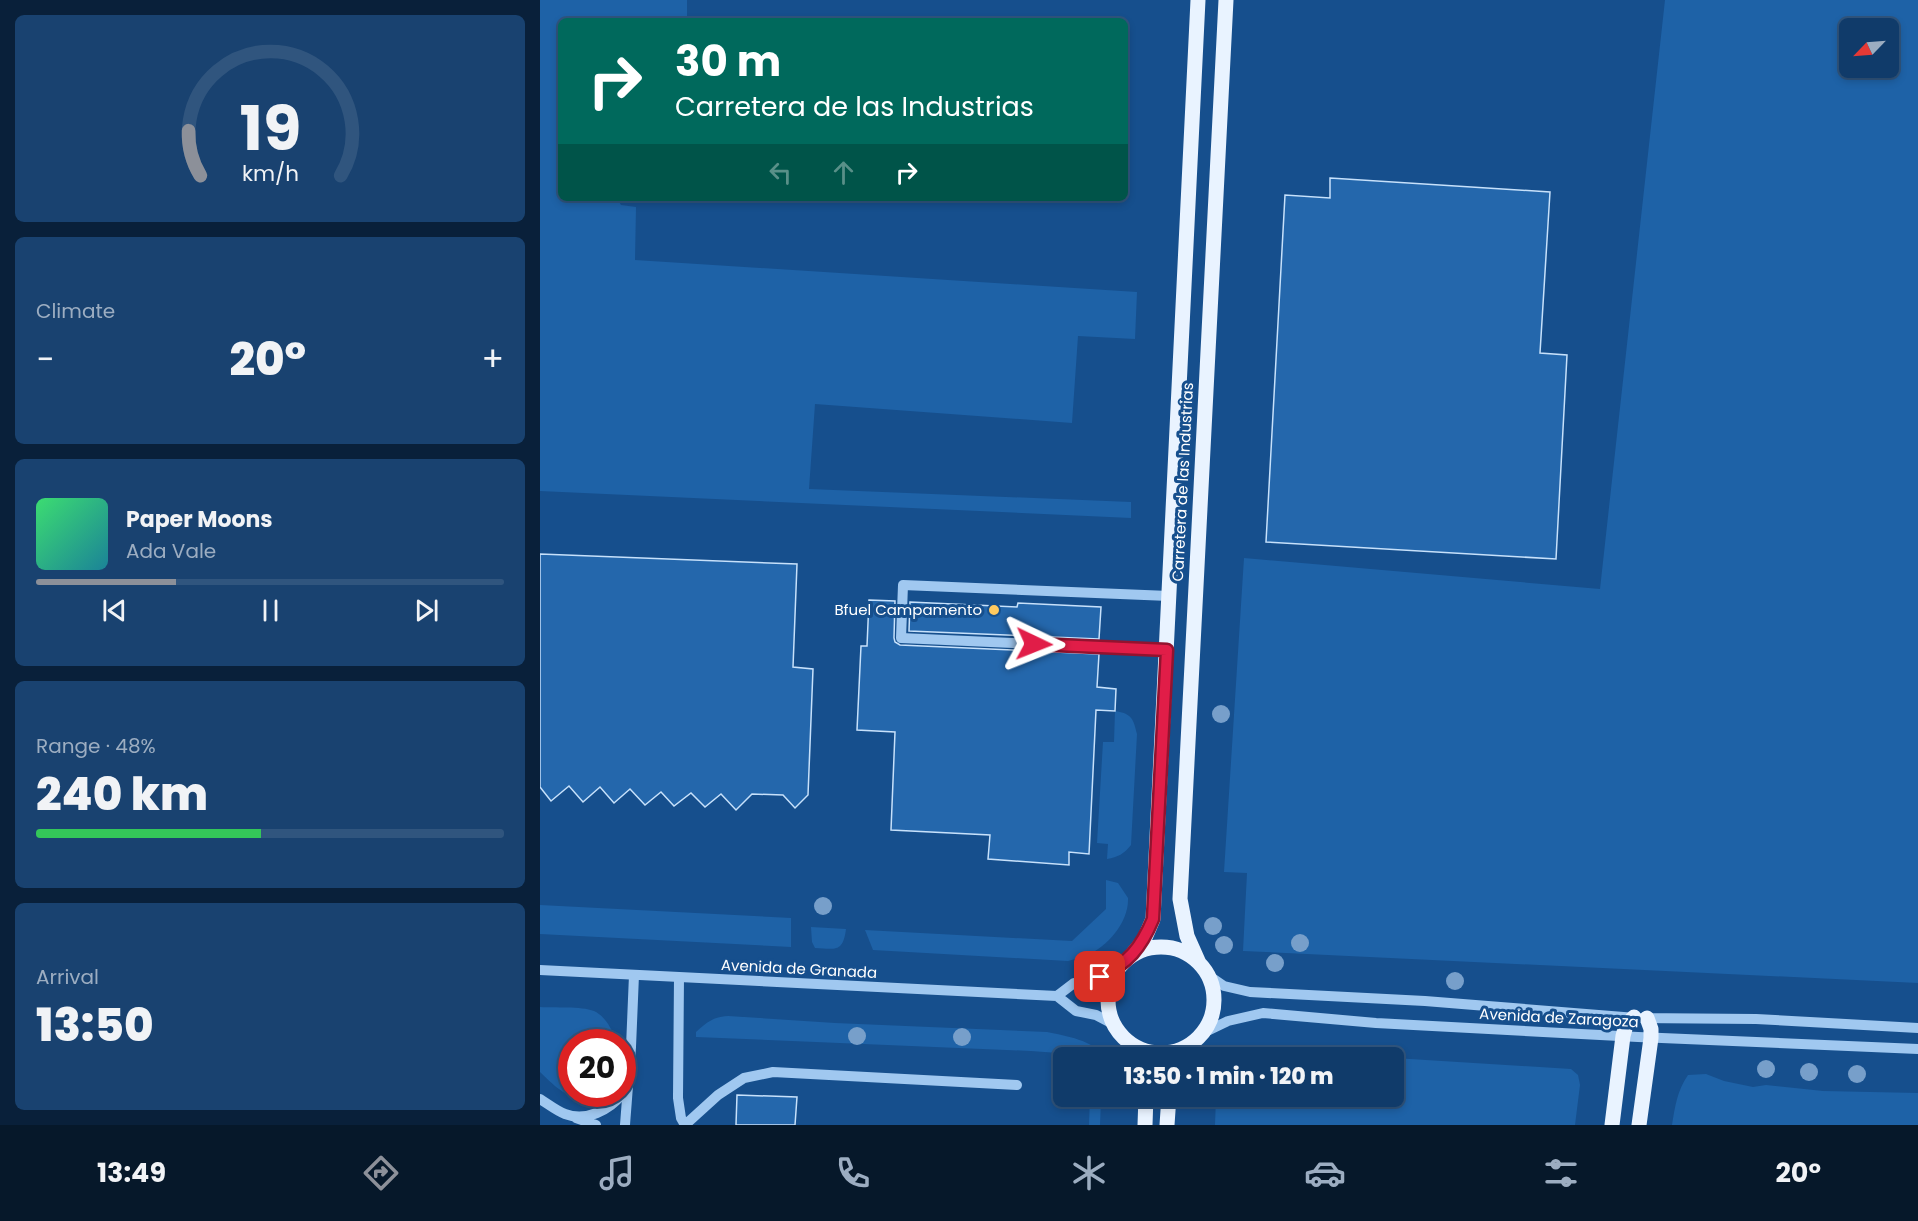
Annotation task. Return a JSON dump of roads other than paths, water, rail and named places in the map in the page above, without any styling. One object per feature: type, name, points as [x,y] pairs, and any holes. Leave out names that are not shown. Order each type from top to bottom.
[{"type":"main road","name":"Carretera de las Industrias","points":[[1124,962],[1144,940],[1153,919],[1198,0]]},
{"type":"main road","name":"Carretera de las Industrias","points":[[1204,969],[1187,936],[1180,899],[1226,0]]},
{"type":"main road","points":[[1132,1047],[1114,1025],[1109,1010],[1108,996],[1112,981],[1124,962],[1143,950],[1173,948],[1187,954],[1204,969],[1213,990],[1214,1005],[1210,1019],[1191,1047]]},
{"type":"main road","points":[[1612,1125],[1623,1036],[1626,1025],[1640,1017],[1651,1029],[1652,1038],[1639,1125]]},
{"type":"main road","points":[[1184,1047],[1198,1038]]},
{"type":"main road","points":[[1145,1125],[1146,1107]]},
{"type":"main road","points":[[1167,1125],[1168,1107]]},
{"type":"street","points":[[1167,650],[901,638],[903,585],[1169,596]]},
{"type":"street","points":[[1114,1025],[1096,1015],[1076,1011],[1057,996],[1074,983],[1100,977],[1124,962]]},
{"type":"street","name":"Avenida de Zaragoza","points":[[1204,969],[1224,986],[1250,992],[1425,1001],[1640,1017],[1756,1019],[1918,1028]]},
{"type":"street","name":"Avenida de Granada","points":[[540,970],[1057,996]]},
{"type":"street","points":[[631,1029],[634,975]]},
{"type":"street","points":[[679,977],[678,1098],[681,1118],[685,1125],[718,1095],[744,1078],[773,1072],[1017,1085]]},
{"type":"street","name":"Avenida de Zaragoza","points":[[1198,1038],[1228,1021],[1263,1013],[1376,1023],[1918,1049]]},
{"type":"street","points":[[540,1099],[566,1114],[596,1125]]},
{"type":"street","points":[[566,1114],[581,1117],[610,1107]]},
{"type":"street","points":[[625,1125],[626,1107]]},
{"type":"street","points":[[566,1114],[576,1125]]},
{"type":"place","name":"Bfuel Campamento","points":[[994,610]]}]
